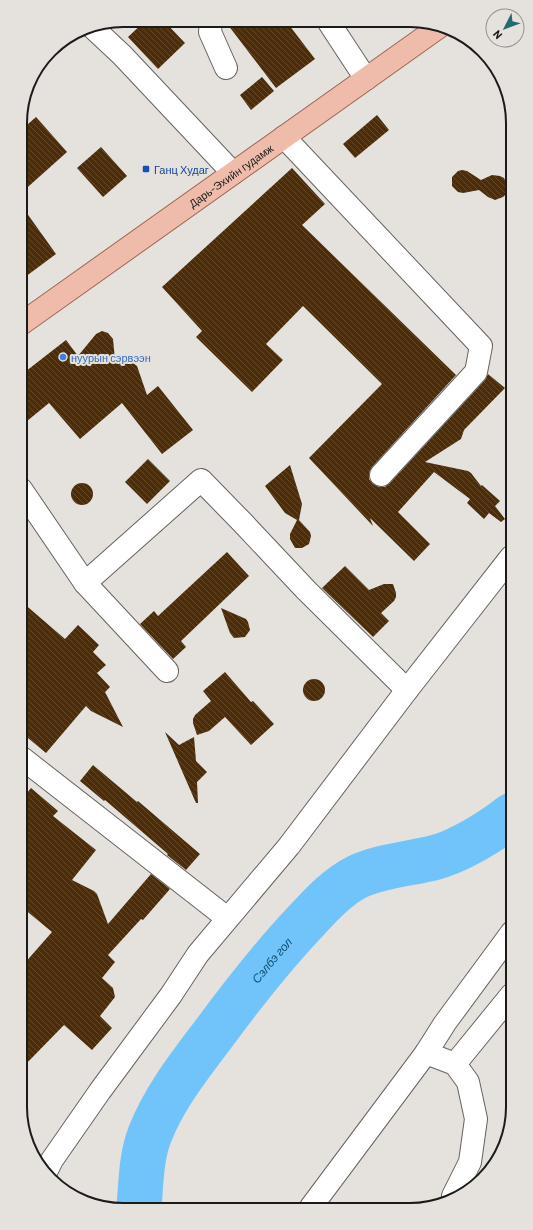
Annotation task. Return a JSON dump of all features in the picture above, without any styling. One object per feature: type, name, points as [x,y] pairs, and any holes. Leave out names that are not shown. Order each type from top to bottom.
[{"type":"main road","name":"Дарь-Эхийн гудамж","points":[[27,320],[434,30]]},
{"type":"street","points":[[210,27],[210,32],[226,68]]},
{"type":"street","points":[[332,27],[366,79]]},
{"type":"street","points":[[96,31],[122,55],[234,173]]},
{"type":"street","points":[[284,136],[481,346],[476,372],[381,475]]},
{"type":"street","points":[[85,583],[200,480],[306,590],[407,690]]},
{"type":"street","points":[[27,498],[85,583],[167,671]]},
{"type":"street","points":[[48,1167],[100,1091],[171,995],[198,954],[289,846],[407,690],[506,563]]},
{"type":"street","points":[[27,762],[227,918]]},
{"type":"street","points":[[314,1203],[426,1053],[445,1023],[506,949]]},
{"type":"street","points":[[455,1064],[506,1001]]},
{"type":"street","points":[[426,1053],[440,1057],[455,1064],[468,1082],[476,1119],[470,1162],[455,1192]]},
{"type":"building","points":[[139,27],[170,27],[185,43],[158,69],[128,37]]},
{"type":"building","points":[[230,27],[291,27],[315,59],[276,88]]},
{"type":"building","points":[[262,77],[274,91],[251,110],[240,95]]},
{"type":"building","points":[[377,115],[389,130],[355,158],[343,144]]},
{"type":"building","points":[[36,117],[67,152],[27,188],[27,125]]},
{"type":"building","points":[[101,147],[127,176],[103,197],[77,168]]},
{"type":"building","points":[[292,168],[325,204],[302,225],[456,375],[372,467],[369,473],[369,479],[373,484],[379,487],[385,487],[390,483],[485,380],[488,374],[505,388],[464,430],[461,439],[425,462],[468,471],[471,473],[481,486],[482,485],[500,501],[495,506],[505,519],[501,522],[489,513],[484,519],[467,503],[470,499],[434,472],[398,512],[430,544],[414,561],[370,518],[373,526],[309,458],[382,384],[303,306],[266,344],[283,360],[252,392],[196,337],[202,331],[162,287]]},
{"type":"building","points":[[458,171],[467,171],[481,180],[492,175],[500,176],[504,178],[506,182],[506,194],[495,200],[479,190],[463,193],[458,192],[452,186],[452,177]]},
{"type":"building","points":[[27,213],[56,254],[27,276]]},
{"type":"building","points":[[102,331],[108,333],[113,339],[115,360],[130,361],[137,366],[147,395],[158,386],[193,430],[162,454],[122,403],[80,439],[49,403],[27,421],[27,370],[66,340],[78,356],[96,334]]},
{"type":"building","points":[[148,459],[170,481],[147,504],[125,482]]},
{"type":"building","points":[[290,465],[302,504],[299,520],[310,532],[311,536],[309,544],[302,548],[295,548],[290,539],[290,534],[297,520],[285,513],[265,486]]},
{"type":"building","points":[[82,483],[90,486],[93,494],[90,502],[82,505],[74,502],[71,494],[74,486]]},
{"type":"building","points":[[227,552],[249,576],[181,641],[186,647],[173,659],[140,624],[154,611],[158,616]]},
{"type":"building","points":[[345,566],[369,590],[384,584],[393,584],[396,597],[394,601],[381,613],[389,621],[373,637],[322,588]]},
{"type":"building","points":[[27,606],[65,639],[78,625],[99,645],[93,652],[106,665],[97,673],[110,687],[105,692],[123,727],[91,711],[86,706],[46,753],[27,737]]},
{"type":"building","points":[[221,608],[246,619],[250,630],[245,637],[234,638],[230,633]]},
{"type":"building","points":[[225,672],[251,702],[253,701],[274,724],[251,745],[225,717],[209,731],[197,735],[193,719],[195,715],[211,701],[203,691]]},
{"type":"building","points":[[314,679],[322,682],[325,690],[322,698],[314,701],[306,698],[303,690],[306,682]]},
{"type":"building","points":[[165,732],[179,745],[194,737],[196,761],[207,772],[197,782],[198,803],[196,803]]},
{"type":"building","points":[[93,765],[200,854],[186,870],[105,800],[104,801],[80,781]]},
{"type":"building","points":[[31,788],[58,811],[53,816],[96,850],[72,880],[97,894],[108,924],[151,874],[170,889],[143,920],[141,919],[108,955],[115,962],[102,978],[113,988],[115,997],[100,1016],[112,1028],[92,1050],[64,1025],[27,1063],[27,960],[52,932],[27,911],[27,793]]},
{"type":"waterway","name":"Сэлбэ гол","points":[[139,1203],[142,1170],[147,1143],[156,1120],[171,1093],[247,990],[281,949],[329,897],[350,881],[366,873],[433,858],[453,851],[485,834],[506,820]]},
{"type":"place","name":"Ганц Худаг","points":[[146,169]]},
{"type":"place","name":"нуурын сэрвээн","points":[[63,357]]}]
